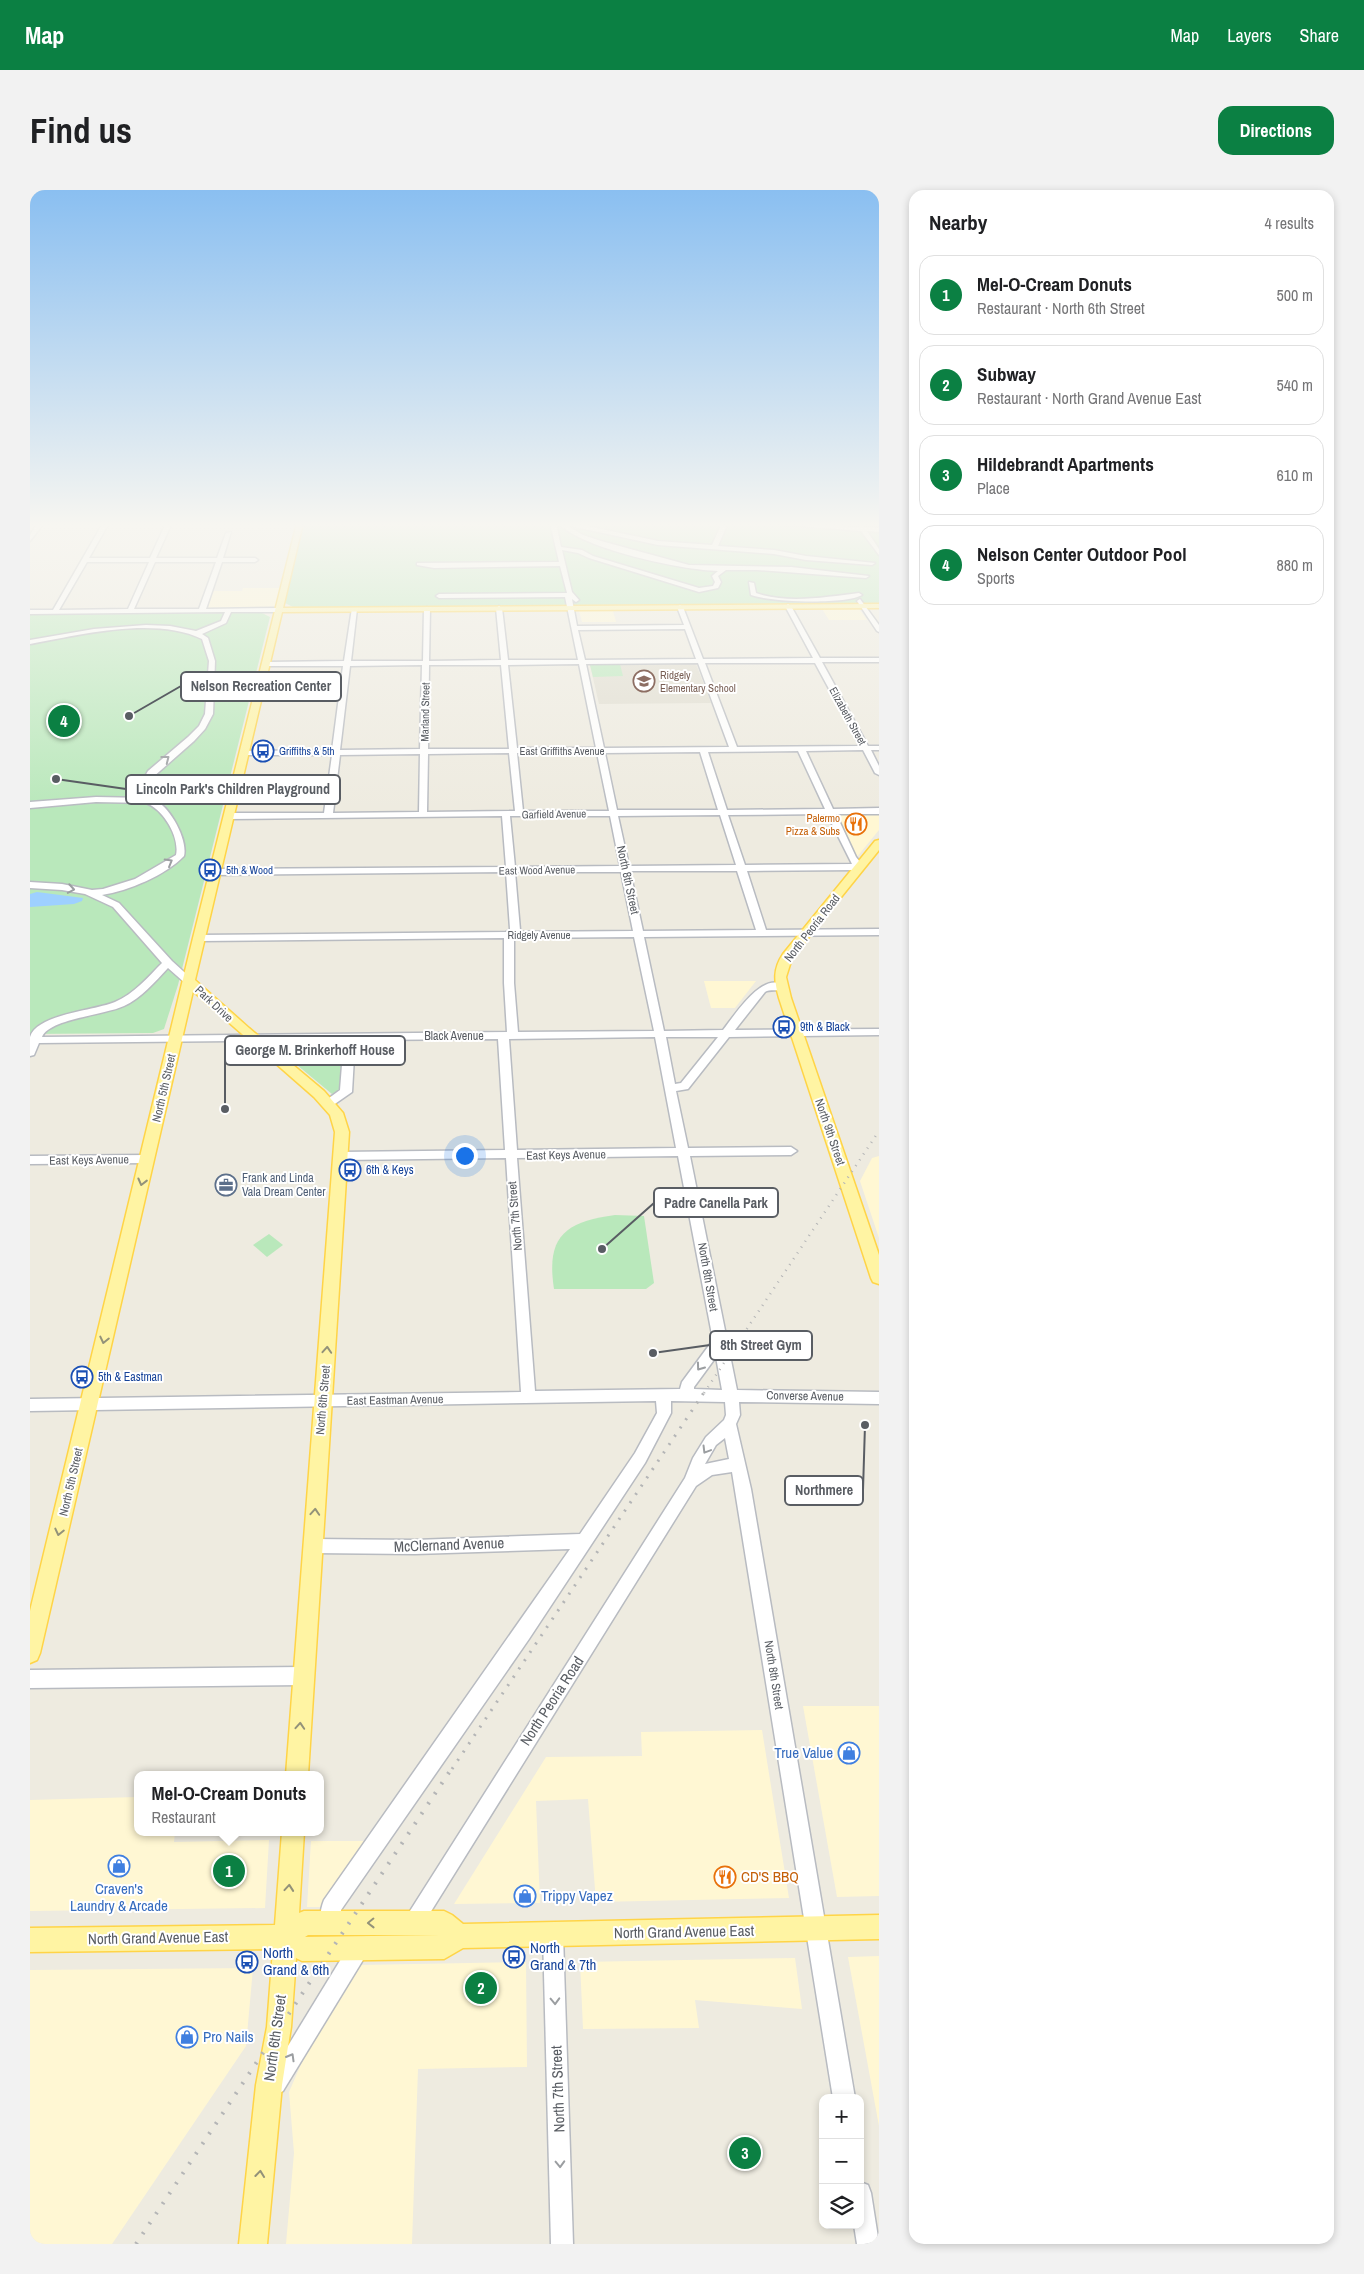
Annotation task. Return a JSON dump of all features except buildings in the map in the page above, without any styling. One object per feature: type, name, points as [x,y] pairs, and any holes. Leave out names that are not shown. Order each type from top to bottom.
[{"type":"main road","name":"North 5th Street","points":[[30,1653],[199,938],[277,619]]},
{"type":"main road","name":"North Peoria Road","points":[[781,987],[780,973],[783,964],[879,843]]},
{"type":"main road","name":"Park Drive","points":[[191,975],[205,996],[228,1018],[329,1104]]},
{"type":"main road","name":"North 9th Street","points":[[781,987],[879,1278]]},
{"type":"main road","points":[[181,1016],[187,1013],[189,1004],[199,1001],[218,1014],[228,1018]]},
{"type":"main road","name":"North 6th Street","points":[[297,1771],[341,1156],[342,1132],[336,1113],[329,1104]]},
{"type":"main road","name":"North 6th Street","points":[[253,2244],[267,2100],[279,2028],[293,1836]]},
{"type":"main road","points":[[285,1937],[304,1924],[413,1922],[444,1923],[459,1936]]},
{"type":"main road","name":"North Grand Avenue East","points":[[30,1940],[285,1937],[302,1949],[444,1947],[459,1936],[879,1927]]},
{"type":"street","points":[[198,633],[224,622],[225,619]]},
{"type":"street","points":[[328,815],[353,619]]},
{"type":"street","name":"Marland Street","points":[[423,814],[426,619]]},
{"type":"street","points":[[500,619],[519,814]]},
{"type":"street","name":"North 8th Street","points":[[574,619],[626,869],[730,1395],[733,1415],[729,1424],[738,1465],[843,2094]]},
{"type":"street","points":[[684,619],[734,749]]},
{"type":"street","name":"Elizabeth Street","points":[[795,619],[879,773]]},
{"type":"street","points":[[873,619],[879,630]]},
{"type":"street","points":[[30,642],[97,632],[151,627],[175,627],[198,633],[207,642],[212,661],[209,714],[202,727],[151,773],[148,778],[150,800]]},
{"type":"street","points":[[575,628],[687,627]]},
{"type":"street","points":[[266,664],[879,660]]},
{"type":"street","name":"East Griffiths Avenue","points":[[244,753],[879,748]]},
{"type":"street","points":[[703,749],[762,933]]},
{"type":"street","points":[[801,749],[852,858],[859,867]]},
{"type":"street","points":[[30,805],[93,800],[150,800],[163,810],[182,847],[182,854],[127,887],[118,896],[116,905]]},
{"type":"street","name":"Garfield Avenue","points":[[229,816],[879,811]]},
{"type":"street","name":"North 7th Street","points":[[506,814],[514,930],[509,935],[508,1035],[511,1155],[528,1397]]},
{"type":"street","name":"East Wood Avenue","points":[[215,872],[859,867]]},
{"type":"street","points":[[30,885],[62,887],[91,893],[116,905],[168,963],[191,975]]},
{"type":"street","points":[[91,893],[109,892],[127,887]]},
{"type":"street","name":"Ridgely Avenue","points":[[199,938],[879,932]]},
{"type":"street","points":[[30,1053],[32,1040],[43,1026],[49,1022],[102,1011],[128,999],[168,963]]},
{"type":"street","points":[[669,1088],[684,1086],[761,990],[766,987],[781,987]]},
{"type":"street","name":"Black Avenue","points":[[32,1040],[879,1032]]},
{"type":"street","points":[[329,1104],[346,1092],[350,1036]]},
{"type":"street","name":"East Keys Avenue","points":[[341,1156],[791,1151]]},
{"type":"street","name":"East Keys Avenue","points":[[30,1160],[148,1159]]},
{"type":"street","points":[[688,1395],[687,1386],[719,1342]]},
{"type":"street","points":[[330,1923],[331,1907],[585,1541],[649,1444],[665,1410],[663,1395]]},
{"type":"street","name":"East Eastman Avenue","points":[[30,1405],[730,1395]]},
{"type":"street","name":"Converse Avenue","points":[[730,1395],[879,1398]]},
{"type":"street","name":"North Peoria Road","points":[[413,1922],[691,1481],[698,1463],[711,1441],[729,1424]]},
{"type":"street","name":"North Peoria Road","points":[[691,1481],[703,1471],[718,1466],[738,1465]]},
{"type":"street","name":"McClernand Avenue","points":[[312,1546],[415,1547],[585,1541]]},
{"type":"street","points":[[30,1679],[303,1676]]},
{"type":"street","name":"North 7th Street","points":[[553,1935],[562,2244]]},
{"type":"street","points":[[267,2100],[359,1948]]},
{"type":"street","points":[[864,2218],[868,2244]]},
{"type":"shaded area","points":[[581,619],[615,619],[616,622],[582,622]]},
{"type":"shaded area","points":[[828,619],[867,620],[829,620]]},
{"type":"shaded area","points":[[696,664],[711,703],[599,704],[590,665]]},
{"type":"shaded area","points":[[834,813],[879,813],[879,830],[857,857]]},
{"type":"shaded area","points":[[704,981],[756,981],[735,1008],[711,1008]]},
{"type":"shaded area","points":[[879,1156],[879,1238],[860,1181],[872,1158]]},
{"type":"shaded area","points":[[803,1706],[879,1706],[879,1896],[837,1897]]},
{"type":"shaded area","points":[[762,1730],[789,1898],[596,1902],[588,1799],[536,1801],[540,1903],[454,1904],[546,1757],[642,1756],[641,1732]]},
{"type":"shaded area","points":[[134,1797],[134,1836],[175,1836],[174,1842],[269,1840],[265,1908],[30,1911],[30,1800]]},
{"type":"shaded area","points":[[311,1841],[373,1841],[327,1907],[307,1907]]},
{"type":"shaded area","points":[[879,1956],[879,2126],[848,1957]]},
{"type":"shaded area","points":[[795,1958],[802,2009],[695,2000],[699,2028],[583,2029],[580,1962]]},
{"type":"shaded area","points":[[526,1962],[527,2067],[418,2069],[412,2244],[286,2244],[294,2153],[289,2092],[309,2046],[360,1965]]},
{"type":"shaded area","points":[[253,1968],[246,2046],[112,2244],[30,2244],[30,1970]]},
{"type":"green space","points":[[30,619],[270,619],[178,985],[164,1029],[153,1033],[30,1034]]},
{"type":"green space","points":[[620,664],[623,676],[593,677],[590,665]]},
{"type":"green space","points":[[338,1040],[344,1043],[339,1090],[332,1094],[273,1045],[280,1041]]},
{"type":"green space","points":[[615,1215],[644,1216],[654,1283],[646,1289],[554,1289],[553,1256],[556,1245],[562,1235],[583,1222]]},
{"type":"green space","points":[[269,1234],[283,1245],[267,1257],[253,1245]]},
{"type":"water","points":[[59,708],[78,708],[69,727],[53,727],[59,716],[55,715]]},
{"type":"water","points":[[37,892],[83,898],[82,901],[74,904],[30,907],[30,894]]},
{"type":"railway","points":[[704,1393],[879,1131]]},
{"type":"railway","points":[[452,1769],[705,1391]]},
{"type":"railway","points":[[136,2244],[452,1768]]},
{"type":"place","name":"Ridgely Elementary School","points":[[644,681]]},
{"type":"place","name":"Nelson Recreation Center","points":[[129,716]]},
{"type":"place","name":"Nelson Center Outdoor Pool","points":[[64,721]]},
{"type":"place","name":"Griffiths & 5th","points":[[263,751]]},
{"type":"place","name":"Lincoln Park's Children Playground","points":[[56,779]]},
{"type":"place","name":"Palermo Pizza & Subs","points":[[856,824]]},
{"type":"place","name":"5th & Wood","points":[[210,870]]},
{"type":"place","name":"9th & Black","points":[[784,1027]]},
{"type":"place","name":"George M. Brinkerhoff House","points":[[225,1109]]},
{"type":"place","name":"6th & Keys","points":[[350,1170]]},
{"type":"place","name":"Frank and Linda Vala Dream Center","points":[[226,1185]]},
{"type":"place","name":"Padre Canella Park","points":[[602,1249]]},
{"type":"place","name":"8th Street Gym","points":[[653,1353]]},
{"type":"place","name":"5th & Eastman","points":[[82,1377]]},
{"type":"place","name":"Northmere","points":[[865,1425]]},
{"type":"place","name":"True Value","points":[[849,1753]]},
{"type":"place","name":"Craven's Laundry & Arcade","points":[[119,1866]]},
{"type":"place","name":"Mel-O-Cream Donuts","points":[[229,1871]]},
{"type":"place","name":"CD'S BBQ","points":[[725,1877]]},
{"type":"place","name":"Trippy Vapez","points":[[525,1896]]},
{"type":"place","name":"North Grand & 7th","points":[[514,1957]]},
{"type":"place","name":"North Grand & 6th","points":[[247,1962]]},
{"type":"place","name":"Subway","points":[[481,1988]]},
{"type":"place","name":"Pro Nails","points":[[187,2037]]},
{"type":"place","name":"Hildebrandt Apartments","points":[[745,2153]]}]
